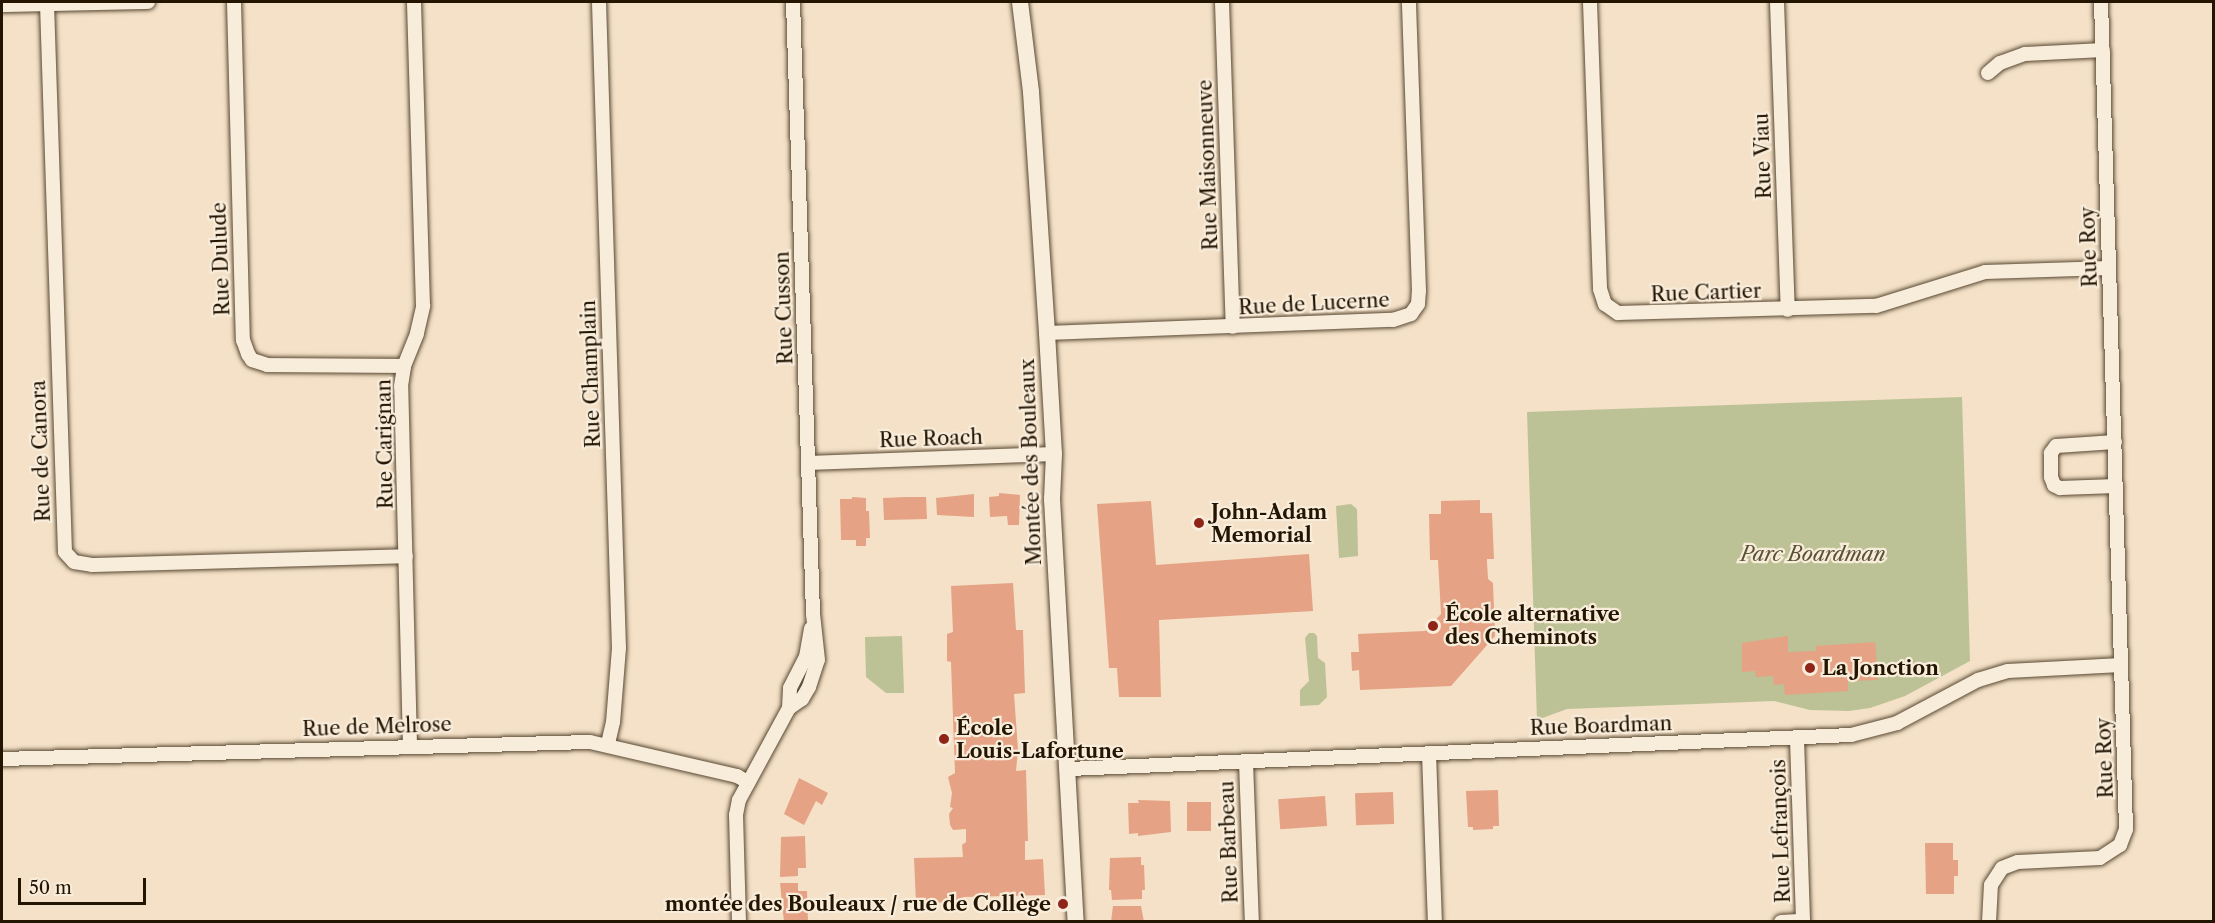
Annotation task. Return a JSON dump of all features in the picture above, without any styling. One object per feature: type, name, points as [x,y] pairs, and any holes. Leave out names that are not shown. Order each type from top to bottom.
[{"type":"street","points":[[2,5],[148,2]]},
{"type":"street","name":"Rue Dulude","points":[[234,2],[243,340],[248,354],[252,360],[267,365],[404,366]]},
{"type":"street","name":"Rue Carignan","points":[[410,746],[401,386],[404,366],[417,333],[423,306],[414,2]]},
{"type":"street","name":"Rue Champlain","points":[[599,2],[619,648],[613,722],[608,744]]},
{"type":"street","name":"Rue Cusson","points":[[739,921],[736,815],[739,800],[789,708],[802,699],[816,670],[818,648],[813,614],[793,2]]},
{"type":"street","name":"Montée des Bouleaux","points":[[1020,2],[1031,92],[1047,333],[1054,454],[1052,510],[1076,921]]},
{"type":"street","name":"Rue Maisonneuve","points":[[1222,2],[1233,327]]},
{"type":"street","name":"Rue de Lucerne","points":[[1047,333],[1393,320],[1406,317],[1416,308],[1419,291],[1409,2]]},
{"type":"street","name":"Rue Cartier","points":[[1590,2],[1600,289],[1605,304],[1618,313],[1788,310],[1885,304],[1984,272],[2109,268]]},
{"type":"street","name":"Rue Viau","points":[[1776,2],[1788,310]]},
{"type":"street","name":"Rue Roy","points":[[1989,921],[1991,885],[2002,868],[2018,862],[2100,858],[2113,852],[2124,838],[2127,819],[2101,2]]},
{"type":"street","name":"Rue de Canora","points":[[47,4],[65,552],[74,562],[92,565],[406,556]]},
{"type":"street","points":[[1988,73],[2000,63],[2025,54],[2103,50]]},
{"type":"street","points":[[2115,442],[2056,446],[2051,453],[2051,477],[2054,485],[2060,488],[2116,486]]},
{"type":"street","name":"Rue Roach","points":[[808,463],[1054,454]]},
{"type":"street","name":"Rue Boardman","points":[[1068,769],[1851,735],[1884,728],[1910,718],[1978,680],[2008,671],[2121,665]]},
{"type":"street","name":"Rue Lefrançois","points":[[1797,739],[1803,921]]},
{"type":"street","name":"Rue de Melrose","points":[[2,759],[590,742],[608,744],[736,776],[748,782]]},
{"type":"street","points":[[1429,753],[1435,921]]},
{"type":"street","name":"Rue Barbeau","points":[[1246,762],[1252,921]]},
{"type":"street","points":[[1781,921],[1803,921]]},
{"type":"green space","name":"Parc Boardman","points":[[1962,397],[1970,661],[1905,696],[1870,708],[1849,711],[1810,710],[1774,701],[1567,709],[1537,720],[1527,412]]},
{"type":"green space","points":[[1351,504],[1357,509],[1358,556],[1339,558],[1336,506]]},
{"type":"green space","points":[[1309,633],[1317,636],[1318,658],[1325,663],[1327,697],[1319,705],[1300,706],[1300,690],[1309,681],[1305,638]]},
{"type":"green space","points":[[902,636],[904,693],[886,693],[866,677],[865,637]]},
{"type":"building","points":[[999,493],[1020,495],[1019,525],[1008,525],[1007,516],[990,517],[989,497],[999,496]]},
{"type":"building","points":[[974,494],[974,517],[937,515],[936,498]]},
{"type":"building","points":[[852,497],[866,498],[870,538],[866,538],[866,546],[856,546],[856,540],[841,540],[840,499],[852,499]]},
{"type":"building","points":[[926,497],[927,519],[884,520],[883,498]]},
{"type":"building","points":[[1480,500],[1480,513],[1492,513],[1494,559],[1487,559],[1487,562],[1488,579],[1493,583],[1495,636],[1451,686],[1360,690],[1359,670],[1352,671],[1351,652],[1359,652],[1358,634],[1425,631],[1441,614],[1438,560],[1430,560],[1429,514],[1441,514],[1441,501]]},
{"type":"building","points":[[1151,501],[1156,565],[1309,554],[1313,611],[1159,620],[1161,697],[1119,697],[1117,668],[1109,668],[1097,504]]},
{"type":"building","points":[[1013,583],[1016,630],[1023,630],[1025,693],[1014,694],[1018,750],[1016,771],[1026,770],[1028,841],[1025,841],[1025,860],[1043,859],[1045,895],[963,897],[963,902],[916,903],[914,858],[963,857],[962,845],[966,842],[966,829],[953,830],[949,814],[953,808],[950,807],[952,793],[948,777],[955,773],[951,662],[947,661],[947,634],[953,632],[951,586]]},
{"type":"building","name":"La Jonction","points":[[1788,636],[1788,652],[1816,651],[1816,646],[1875,642],[1878,680],[1848,681],[1848,691],[1785,695],[1784,684],[1774,685],[1773,676],[1756,677],[1755,671],[1742,672],[1742,643]]},
{"type":"building","points":[[799,778],[828,793],[822,805],[816,801],[804,825],[784,814]]},
{"type":"building","points":[[1498,790],[1499,826],[1493,826],[1493,829],[1473,830],[1473,827],[1468,827],[1466,791]]},
{"type":"building","points":[[1393,792],[1394,824],[1356,825],[1355,793]]},
{"type":"building","points":[[1325,796],[1327,826],[1280,829],[1278,799]]},
{"type":"building","points":[[1138,800],[1170,801],[1171,832],[1138,836],[1138,833],[1129,834],[1128,803],[1139,803]]},
{"type":"building","points":[[1187,802],[1211,802],[1211,831],[1187,831]]},
{"type":"building","points":[[805,836],[806,868],[798,868],[798,876],[780,877],[781,837]]},
{"type":"building","points":[[1925,843],[1953,843],[1953,860],[1958,860],[1958,876],[1954,876],[1954,894],[1926,894]]},
{"type":"building","points":[[1141,857],[1141,865],[1144,865],[1145,890],[1142,890],[1142,899],[1112,900],[1111,890],[1109,890],[1110,858]]},
{"type":"building","points":[[780,883],[798,883],[798,891],[807,891],[808,921],[784,922]]},
{"type":"building","points":[[1113,906],[1141,906],[1144,922],[1111,922]]},
{"type":"place","name":"John-Adam Memorial","points":[[1199,523]]},
{"type":"place","name":"École alternative des Cheminots","points":[[1433,626]]},
{"type":"place","name":"La Jonction","points":[[1810,668]]},
{"type":"place","name":"École Louis-Lafortune","points":[[944,739]]},
{"type":"place","name":"montée des Bouleaux / rue de Collège","points":[[1063,904]]}]
